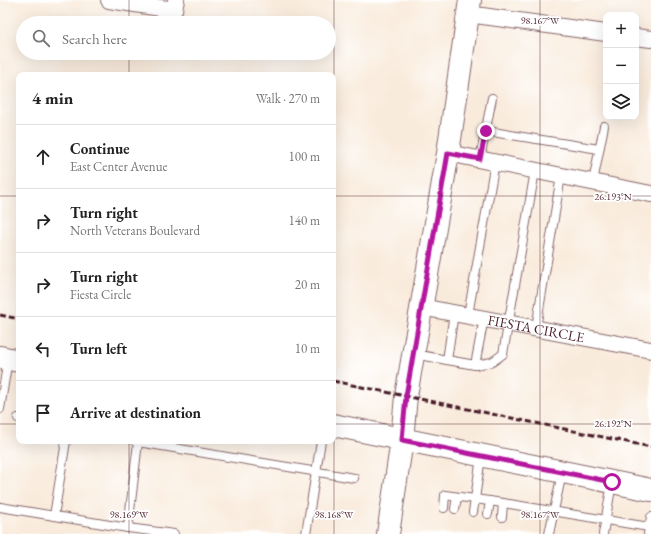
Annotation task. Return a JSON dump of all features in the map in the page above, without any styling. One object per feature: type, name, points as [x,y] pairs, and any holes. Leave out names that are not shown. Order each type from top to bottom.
[{"type":"main road","points":[[388,534],[402,440],[406,396],[448,153],[468,7]]},
{"type":"main road","points":[[336,426],[651,490]]},
{"type":"street","points":[[109,0],[175,5]]},
{"type":"street","points":[[468,7],[603,32]]},
{"type":"street","points":[[639,37],[651,39]]},
{"type":"street","points":[[448,153],[651,194]]},
{"type":"street","name":"FIESTA CIRCLE","points":[[421,307],[651,350]]},
{"type":"lane","points":[[475,364],[469,315],[488,161],[486,131],[492,98]]},
{"type":"lane","points":[[593,182],[604,126]]},
{"type":"lane","points":[[486,131],[599,149]]},
{"type":"lane","points":[[413,354],[475,364],[492,362],[503,354],[510,323],[535,171]]},
{"type":"lane","points":[[536,328],[561,176]]},
{"type":"lane","points":[[447,360],[469,315]]},
{"type":"lane","points":[[0,409],[9,358]]},
{"type":"lane","points":[[54,516],[66,444]]},
{"type":"lane","points":[[125,531],[137,444]]},
{"type":"lane","points":[[155,444],[354,478]]},
{"type":"lane","points":[[306,534],[320,444]]},
{"type":"lane","points":[[473,512],[481,456]]},
{"type":"lane","points":[[549,534],[562,472]]},
{"type":"lane","points":[[603,534],[612,482]]},
{"type":"lane","points":[[444,508],[445,495],[605,519],[649,531],[651,517]]},
{"type":"lane","points":[[455,509],[457,497]]},
{"type":"lane","points":[[488,514],[490,501]]},
{"type":"lane","points":[[502,517],[503,504]]},
{"type":"lane","points":[[0,507],[54,516],[125,531],[174,534]]},
{"type":"railway","points":[[0,315],[16,318]]},
{"type":"railway","points":[[336,382],[651,447]]},
{"type":"route","points":[[486,131],[480,159],[448,153],[406,396],[402,440],[612,482]]}]
